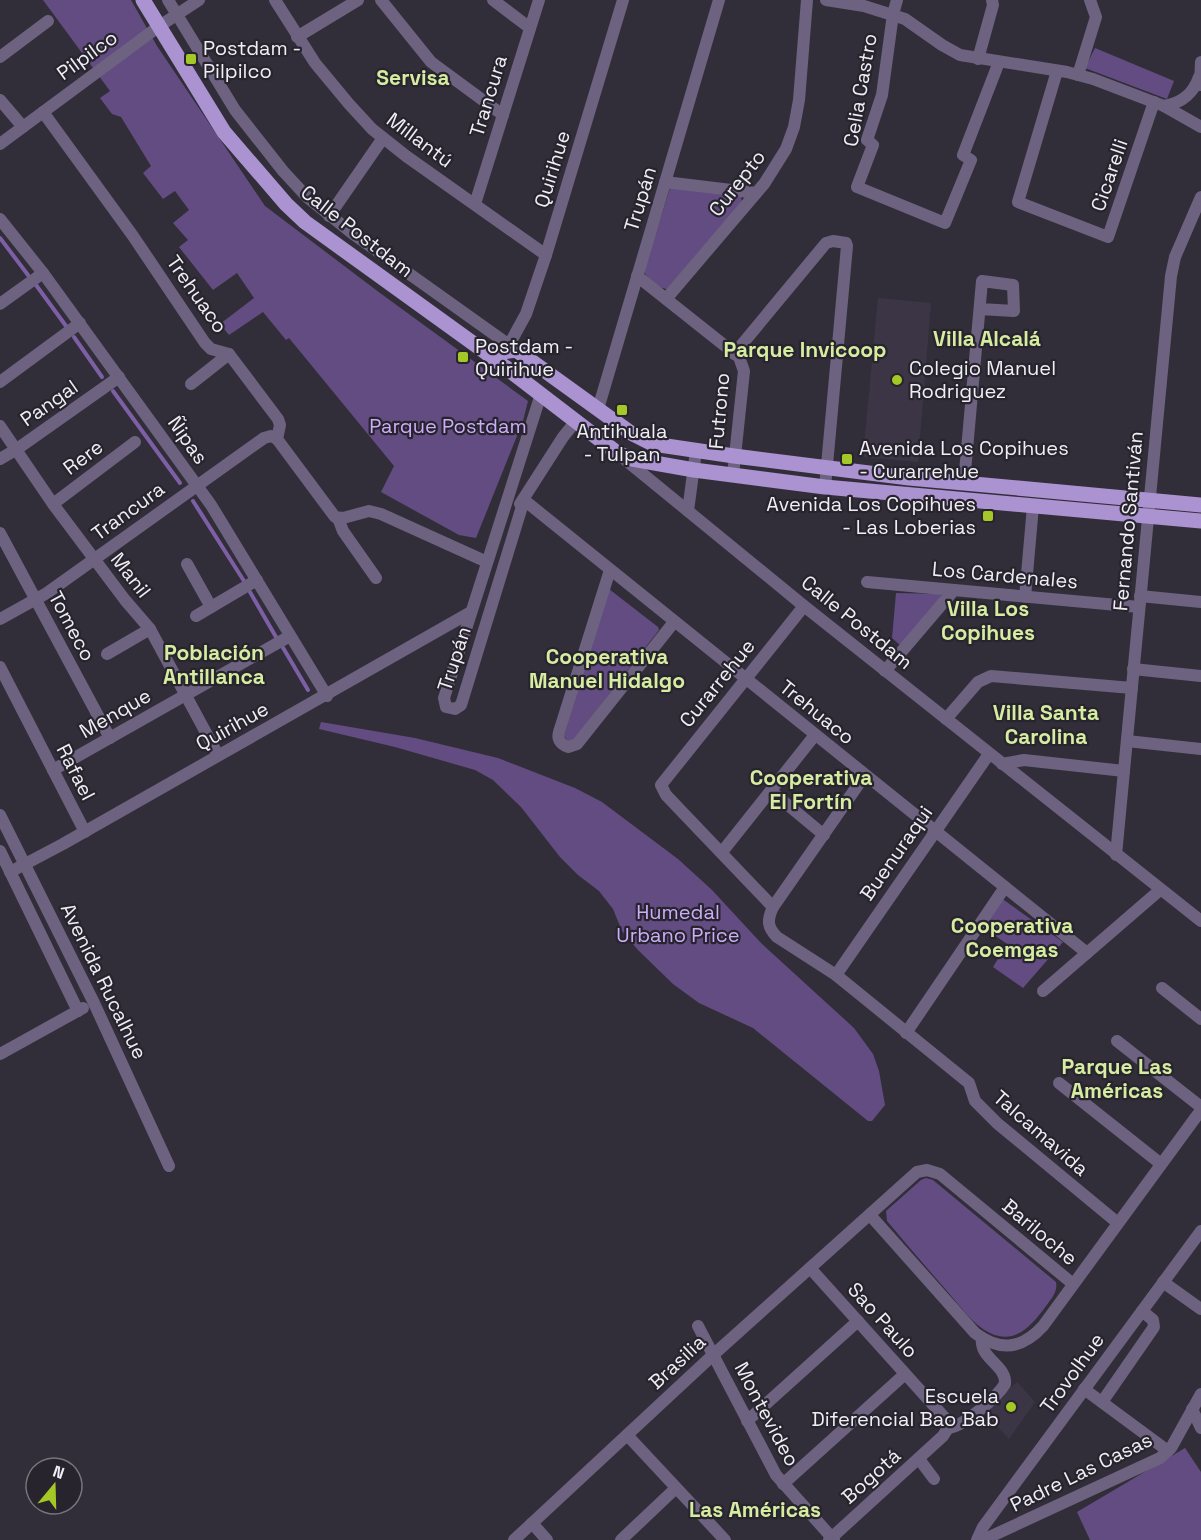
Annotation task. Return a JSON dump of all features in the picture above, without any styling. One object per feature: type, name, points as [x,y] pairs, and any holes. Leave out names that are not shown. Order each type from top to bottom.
[{"type":"main road","name":"Calle Postdam","points":[[143,0],[224,132],[286,204],[312,229],[488,354],[616,452]]},
{"type":"main road","name":"Calle Postdam","points":[[512,347],[646,442],[734,456],[964,483],[1149,508]]},
{"type":"main road","points":[[488,354],[512,347]]},
{"type":"main road","points":[[541,394],[559,391],[575,393]]},
{"type":"main road","points":[[616,452],[639,461],[825,487],[1033,506],[1149,508],[1201,505]]},
{"type":"main road","points":[[1149,508],[1201,521]]},
{"type":"street","name":"Calle Postdam","points":[[168,0],[214,79],[255,137],[294,185],[329,216],[512,347]]},
{"type":"street","name":"Pilpilco","points":[[0,144],[158,27],[199,0]]},
{"type":"street","name":"Millantú","points":[[274,0],[297,38],[335,88],[382,138],[546,255]]},
{"type":"street","points":[[297,38],[358,0]]},
{"type":"street","points":[[381,0],[431,62],[503,115]]},
{"type":"street","points":[[493,0],[530,28]]},
{"type":"street","name":"Trancura","points":[[475,204],[539,0]]},
{"type":"street","name":"Quirihue","points":[[512,347],[546,255],[623,0]]},
{"type":"street","name":"Trupán","points":[[598,409],[719,0]]},
{"type":"street","name":"Curepto","points":[[666,300],[756,194],[781,159],[794,127],[800,100],[807,0]]},
{"type":"street","points":[[826,0],[864,6],[893,14],[911,22],[951,51],[978,59],[1078,75],[1159,104],[1201,127]]},
{"type":"street","points":[[893,14],[897,0]]},
{"type":"street","points":[[978,59],[993,5],[992,0]]},
{"type":"street","points":[[1078,75],[1096,17],[1090,0]]},
{"type":"street","name":"Celia Castro","points":[[893,14],[882,95],[867,140],[873,145],[857,187],[945,222],[971,160],[963,155],[999,62]]},
{"type":"street","points":[[0,57],[48,21]]},
{"type":"street","points":[[1159,104],[1172,105],[1187,97],[1200,83],[1201,62]]},
{"type":"street","name":"Cicarelli","points":[[1057,70],[1018,202],[1108,237],[1159,104]]},
{"type":"street","points":[[0,100],[22,127]]},
{"type":"street","name":"Trehuaco","points":[[43,112],[133,236],[205,344],[211,349],[229,354],[278,419],[280,425],[277,439],[333,515],[338,518],[343,531],[376,578]]},
{"type":"street","points":[[329,216],[382,138]]},
{"type":"street","points":[[665,182],[756,194]]},
{"type":"street","name":"Fernando Santiván","points":[[1116,855],[1171,276],[1175,257],[1201,197]]},
{"type":"street","name":"Ñipas","points":[[2,225],[43,273],[80,323],[226,528],[327,696]]},
{"type":"street","points":[[637,276],[734,354],[826,243],[833,241],[846,243],[825,487]]},
{"type":"street","points":[[0,304],[43,273]]},
{"type":"street","points":[[964,483],[980,309]]},
{"type":"street","points":[[0,382],[80,323]]},
{"type":"street","points":[[191,384],[229,354]]},
{"type":"street","name":"Futrono","points":[[733,475],[744,370],[742,363],[734,354]]},
{"type":"street","name":"Pangal","points":[[0,459],[119,377]]},
{"type":"street","name":"Trupán","points":[[524,500],[461,703],[457,709],[452,709],[444,704],[444,698],[541,394]]},
{"type":"street","name":"Trupán","points":[[497,529],[524,500],[563,437],[576,421]]},
{"type":"street","name":"Manil","points":[[0,426],[53,504],[150,629],[218,755]]},
{"type":"street","name":"Trancura","points":[[0,619],[36,599],[95,560],[264,438],[271,436],[277,439]]},
{"type":"street","name":"Rere","points":[[53,504],[135,442]]},
{"type":"street","points":[[688,511],[696,451]]},
{"type":"street","name":"Calle Postdam","points":[[616,452],[885,671],[1201,921]]},
{"type":"street","name":"Trehuaco","points":[[524,500],[1087,953]]},
{"type":"street","points":[[1025,597],[1033,506]]},
{"type":"street","points":[[338,518],[369,511],[381,514],[487,562]]},
{"type":"street","name":"Tomeco","points":[[0,533],[110,738]]},
{"type":"street","points":[[187,564],[211,607]]},
{"type":"street","points":[[610,570],[559,732],[558,738],[562,744],[568,747],[577,744],[674,622]]},
{"type":"street","points":[[196,616],[257,580]]},
{"type":"street","name":"Los Cardenales","points":[[867,582],[1025,597],[1201,602]]},
{"type":"street","points":[[885,671],[954,590]]},
{"type":"street","name":"Curarrehue","points":[[722,852],[666,795],[661,785],[804,606]]},
{"type":"street","name":"Quirihue","points":[[10,872],[327,696],[471,612]]},
{"type":"street","points":[[107,654],[150,629]]},
{"type":"street","name":"Menque","points":[[54,770],[290,636]]},
{"type":"street","name":"Rafael","points":[[0,667],[85,832]]},
{"type":"street","points":[[1133,669],[1201,676]]},
{"type":"street","points":[[946,719],[978,682],[991,676],[1132,688]]},
{"type":"street","points":[[815,735],[722,852],[773,907],[865,775]]},
{"type":"street","points":[[1127,741],[1201,749]]},
{"type":"street","name":"Buenuraqui","points":[[836,975],[989,754]]},
{"type":"street","points":[[1002,764],[1024,760],[1124,771]]},
{"type":"street","points":[[771,791],[824,835]]},
{"type":"street","name":"Avenida Rucalhue","points":[[0,815],[94,1002],[170,1166]]},
{"type":"street","name":"Avenida Rucalhue","points":[[0,851],[78,1011]]},
{"type":"street","points":[[906,1033],[1005,887]]},
{"type":"street","points":[[1042,991],[1161,890]]},
{"type":"street","name":"Talcamavida","points":[[773,907],[768,921],[773,933],[836,975],[969,1083],[975,1101],[997,1123],[1118,1223]]},
{"type":"street","points":[[1162,988],[1201,1019]]},
{"type":"street","points":[[0,1054],[94,1002]]},
{"type":"street","points":[[1073,1284],[1201,1108],[1118,1041]]},
{"type":"street","points":[[1059,1083],[1161,1164]]},
{"type":"street","name":"Bariloche","points":[[922,1170],[932,1170],[940,1174],[1073,1284],[1043,1326],[1028,1340],[1017,1345],[1003,1346],[982,1338],[966,1324],[870,1215],[913,1175],[922,1170]]},
{"type":"street","name":"Brasilia","points":[[514,1540],[713,1354],[870,1215]]},
{"type":"street","name":"Trovolhue","points":[[977,1540],[983,1527],[1201,1231]]},
{"type":"street","name":"Sao Paulo","points":[[810,1268],[945,1418],[948,1428]]},
{"type":"street","points":[[1163,1282],[1201,1309]]},
{"type":"street","points":[[1102,1402],[1154,1326],[1153,1320],[1142,1311]]},
{"type":"street","points":[[747,1421],[858,1321]]},
{"type":"street","name":"Montevideo","points":[[698,1326],[770,1464],[783,1484],[832,1539]]},
{"type":"street","name":"Bogotá","points":[[832,1539],[944,1436],[948,1428],[964,1422],[1005,1384],[1004,1376],[982,1348],[982,1338]]},
{"type":"street","points":[[783,1484],[905,1374]]},
{"type":"street","points":[[1084,1389],[1168,1451]]},
{"type":"street","name":"Padre Las Casas","points":[[983,1540],[1151,1463],[1168,1451],[1201,1394]]},
{"type":"street","points":[[1192,1409],[1201,1428]]},
{"type":"street","points":[[627,1435],[724,1540]]},
{"type":"street","points":[[919,1459],[934,1479]]},
{"type":"street","points":[[621,1540],[676,1488]]},
{"type":"street","points":[[532,1523],[547,1540]]},
{"type":"shaded area","name":"Colegio Manuel Rodriguez","points":[[878,298],[931,303],[918,462],[863,457]]},
{"type":"shaded area","name":"Escuela Diferencial Bao Bab","points":[[1017,1382],[1035,1402],[1009,1439],[984,1412]]},
{"type":"green space","name":"Parque Postdam","points":[[43,0],[131,0],[157,46],[265,206],[528,401],[523,421],[476,538],[459,535],[381,492],[394,466],[289,338],[286,340],[263,312],[229,335],[220,324],[254,298],[237,273],[213,290],[179,247],[188,240],[173,223],[189,210],[175,191],[163,199],[143,173],[151,166],[121,117],[112,114],[100,98],[110,91]]},
{"type":"green space","points":[[1095,48],[1174,81],[1167,99],[1085,68]]},
{"type":"green space","points":[[670,188],[741,197],[742,202],[668,289],[654,283],[644,271]]},
{"type":"green space","points":[[609,589],[659,630],[574,739],[568,741],[564,736]]},
{"type":"green space","points":[[896,593],[941,594],[941,600],[900,645],[892,638]]},
{"type":"green space","name":"Humedal Urbano Price","points":[[321,722],[415,738],[498,758],[575,788],[602,802],[678,859],[712,890],[761,943],[854,1028],[873,1054],[879,1071],[885,1105],[872,1121],[868,1121],[753,1028],[699,1003],[673,984],[622,931],[613,909],[599,891],[560,857],[521,807],[493,780],[475,770],[395,747],[319,729]]},
{"type":"green space","points":[[1001,898],[1063,942],[1023,988],[993,967],[1007,944],[983,927]]},
{"type":"green space","points":[[926,1178],[933,1180],[1056,1282],[1052,1298],[1023,1331],[1008,1337],[999,1336],[978,1325],[887,1221],[886,1211]]},
{"type":"green space","points":[[1185,1448],[1201,1472],[1201,1540],[1090,1540],[1077,1512]]},
{"type":"waterway","points":[[0,238],[28,275]]},
{"type":"waterway","points":[[36,285],[66,326]]},
{"type":"waterway","points":[[74,337],[102,377]]},
{"type":"waterway","points":[[113,391],[180,483]]},
{"type":"waterway","points":[[193,501],[244,581]]},
{"type":"waterway","points":[[250,592],[276,637]]},
{"type":"waterway","points":[[282,646],[308,690]]},
{"type":"place","name":"Postdam - Pilpilco","points":[[191,59]]},
{"type":"place","name":"Postdam - Quirihue","points":[[463,357]]},
{"type":"place","name":"Colegio Manuel Rodriguez","points":[[897,380]]},
{"type":"place","name":"Antihuala - Tulpan","points":[[622,410]]},
{"type":"place","name":"Avenida Los Copihues - Curarrehue","points":[[847,459]]},
{"type":"place","name":"Avenida Los Copihues - Las Loberias","points":[[988,516]]},
{"type":"place","name":"Escuela Diferencial Bao Bab","points":[[1011,1407]]},
{"type":"district","name":"Servisa","points":[[413,77]]},
{"type":"district","name":"Villa Alcalá","points":[[987,338]]},
{"type":"district","name":"Parque Invicoop","points":[[805,349]]},
{"type":"district","name":"Villa Los Copihues","points":[[988,620]]},
{"type":"district","name":"Población Antillanca","points":[[214,664]]},
{"type":"district","name":"Cooperativa Manuel Hidalgo","points":[[607,668]]},
{"type":"district","name":"Villa Santa Carolina","points":[[1046,724]]},
{"type":"district","name":"Cooperativa El Fortín","points":[[811,789]]},
{"type":"district","name":"Cooperativa Coemgas","points":[[1012,937]]},
{"type":"district","name":"Parque Las Américas","points":[[1117,1078]]},
{"type":"district","name":"Las Américas","points":[[755,1509]]}]
